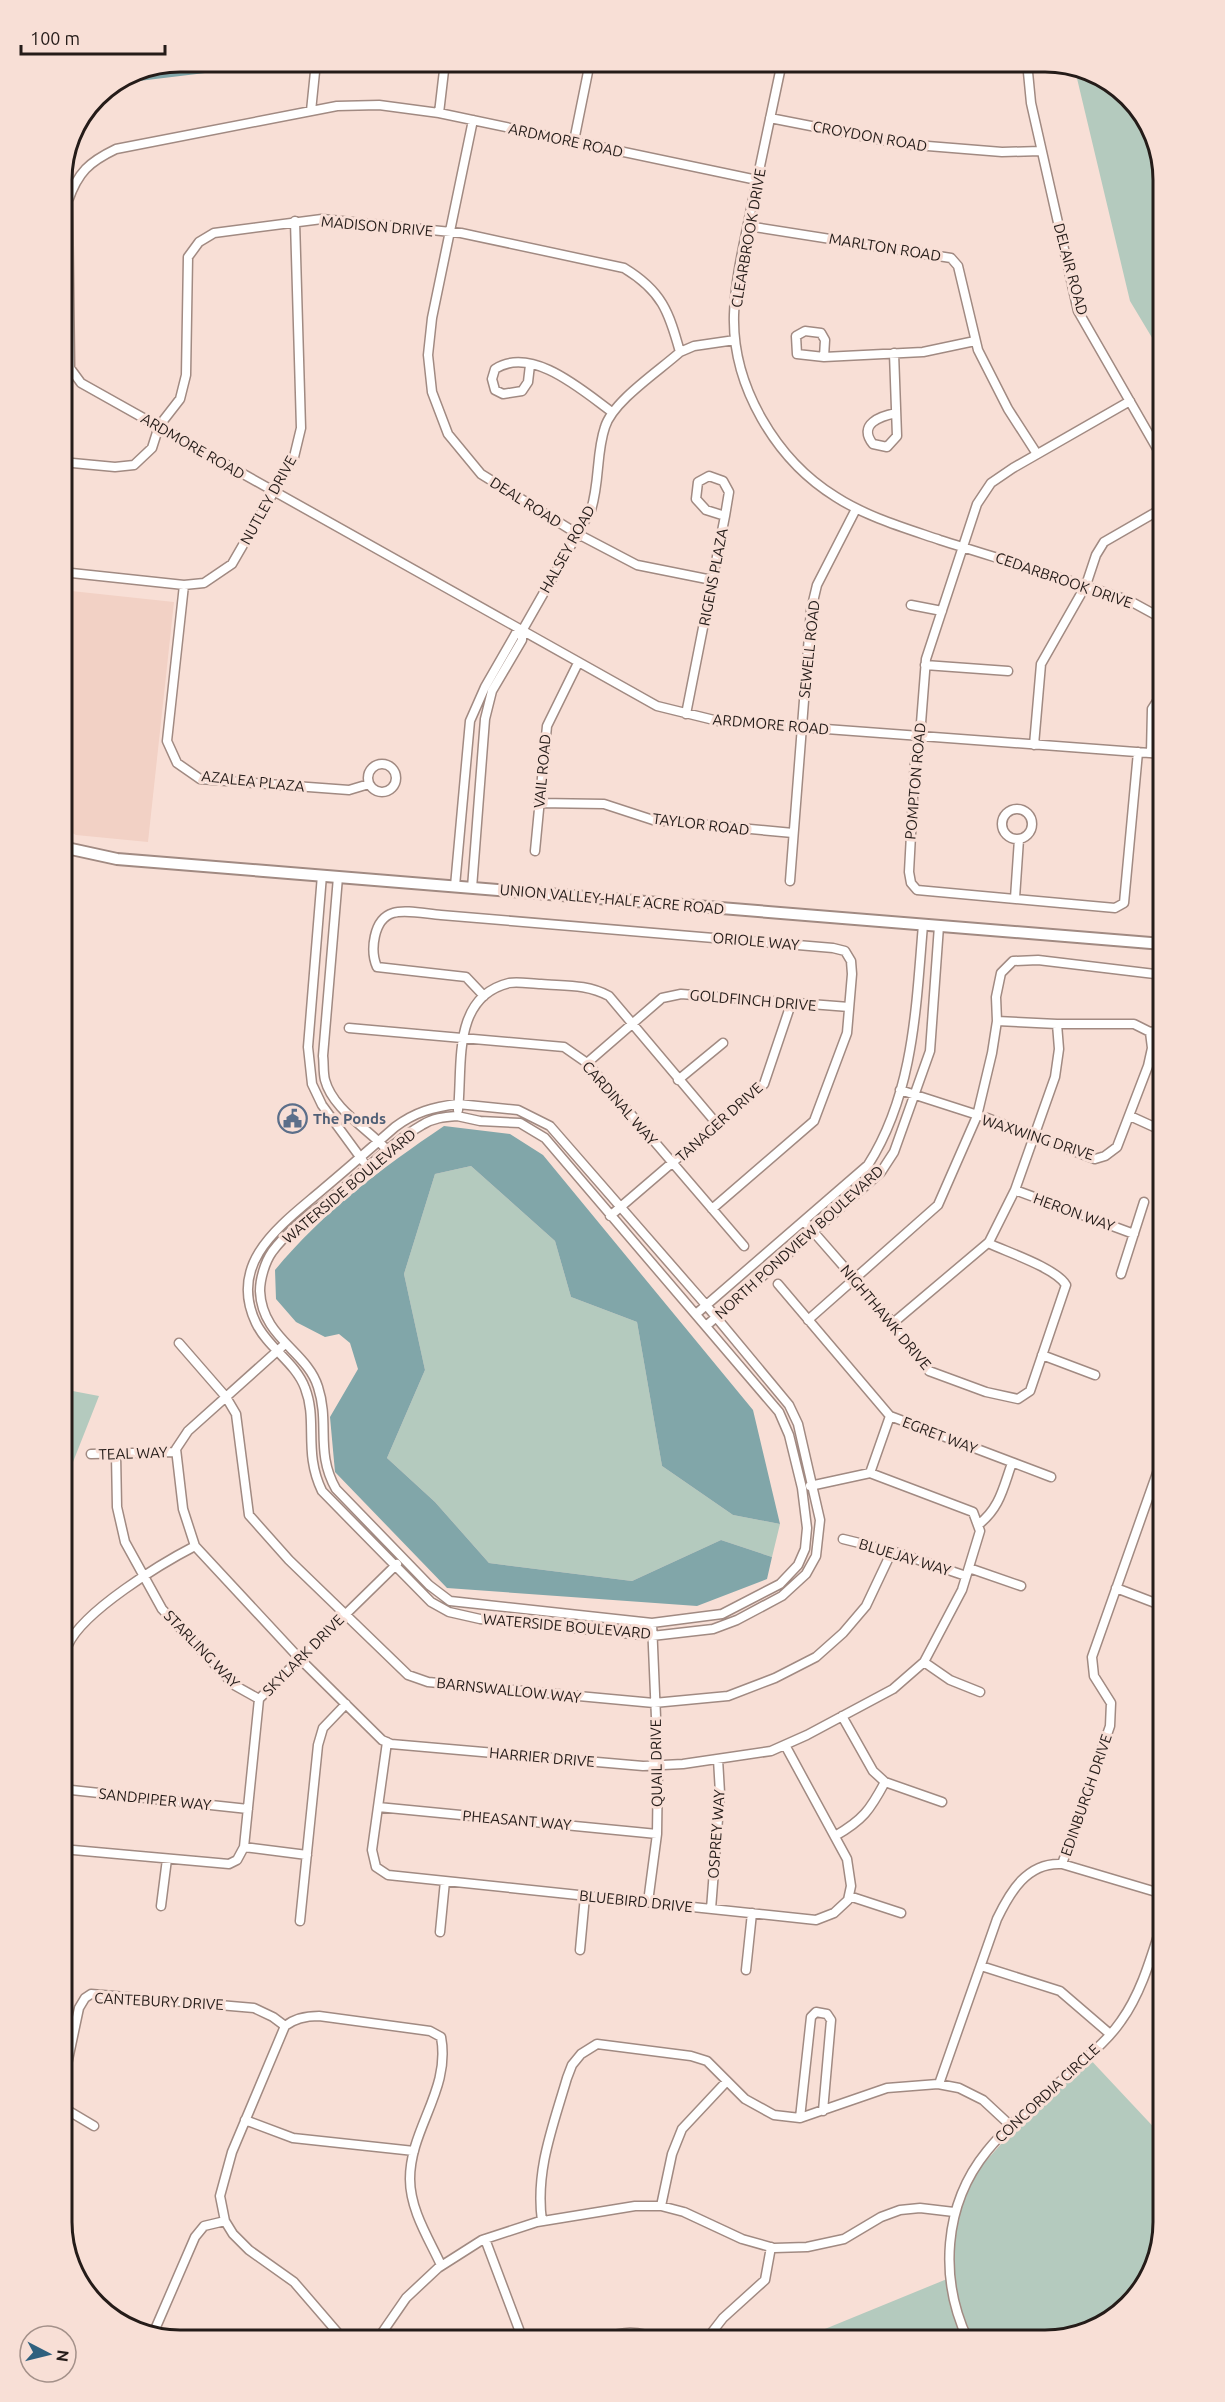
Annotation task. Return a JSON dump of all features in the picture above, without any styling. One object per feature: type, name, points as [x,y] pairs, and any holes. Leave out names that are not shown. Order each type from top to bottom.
[{"type":"street","points":[[311,111],[315,72]]},
{"type":"street","points":[[439,113],[445,72]]},
{"type":"street","points":[[574,141],[588,72]]},
{"type":"street","name":"CLEARBROOK DRIVE","points":[[780,72],[748,225],[736,296],[735,340],[746,382],[770,432],[793,462],[821,488],[856,509],[963,547]]},
{"type":"street","name":"DELAIR ROAD","points":[[1028,72],[1031,103],[1041,151],[1078,311],[1153,440]]},
{"type":"street","name":"ARDMORE ROAD","points":[[72,188],[92,161],[116,149],[337,106],[379,105],[439,113],[757,180]]},
{"type":"street","name":"CROYDON ROAD","points":[[770,118],[903,144],[1002,152],[1041,151]]},
{"type":"street","name":"DEAL ROAD","points":[[473,120],[432,318],[428,355],[432,392],[448,434],[481,474],[576,534],[637,565],[712,580]]},
{"type":"street","name":"MADISON DRIVE","points":[[72,463],[134,465],[152,448],[159,426],[180,399],[186,375],[188,257],[199,242],[214,233],[322,219],[450,232],[624,268],[647,282],[670,314],[680,352]]},
{"type":"street","name":"NUTLEY DRIVE","points":[[72,573],[184,585],[204,584],[232,564],[294,457],[301,428],[294,221]]},
{"type":"street","name":"MARLTON ROAD","points":[[748,225],[951,258],[958,266],[975,341],[1008,409],[1037,454]]},
{"type":"street","points":[[530,365],[528,382],[522,391],[503,394],[495,390],[492,379],[495,369],[505,363],[530,365],[560,374],[612,412],[680,352],[694,345],[735,340]]},
{"type":"street","points":[[824,357],[924,352],[975,341]]},
{"type":"street","points":[[894,353],[897,436],[893,443],[883,447],[873,444],[868,435],[870,423],[877,417],[896,413]]},
{"type":"street","name":"ARDMORE ROAD","points":[[72,371],[81,383],[657,706],[718,721],[1151,753]]},
{"type":"street","name":"POMPTON ROAD","points":[[1130,401],[991,483],[977,504],[926,665],[920,736],[914,771],[909,872],[911,883],[917,890],[1116,908],[1124,903],[1138,752]]},
{"type":"street","name":"HALSEY ROAD","points":[[472,888],[485,719],[492,691],[522,640],[522,631],[591,510],[598,488],[604,429],[612,412]]},
{"type":"street","points":[[709,476],[723,481],[729,492],[725,516],[706,510],[696,499],[698,482],[709,476]]},
{"type":"street","name":"SEWELL ROAD","points":[[790,882],[811,610],[817,585],[856,509]]},
{"type":"street","points":[[1034,745],[1041,664],[1086,585],[1096,555],[1104,542],[1153,514]]},
{"type":"street","name":"RIGENS PLAZA","points":[[686,714],[725,516]]},
{"type":"street","name":"CEDARBROOK DRIVE","points":[[963,547],[1086,585],[1130,601],[1153,613]]},
{"type":"street","name":"AZALEA PLAZA","points":[[184,585],[167,741],[177,763],[200,779],[349,790],[369,784]]},
{"type":"street","points":[[911,605],[942,611]]},
{"type":"street","name":"HALSEY ROAD","points":[[455,886],[470,721],[485,687],[516,633],[522,631]]},
{"type":"street","name":"VAIL ROAD","points":[[535,851],[547,726],[578,663]]},
{"type":"street","points":[[926,665],[1008,671]]},
{"type":"street","points":[[1151,753],[1153,708]]},
{"type":"street","name":"TAYLOR ROAD","points":[[539,803],[604,804],[653,820],[793,833]]},
{"type":"street","points":[[461,812],[469,808],[477,812]]},
{"type":"street","points":[[1015,898],[1018,839]]},
{"type":"street","name":"UNION VALLEY-HALF ACRE ROAD","points":[[72,849],[117,859],[1153,943]]},
{"type":"street","points":[[322,875],[308,1047],[312,1084],[322,1105],[369,1167]]},
{"type":"street","points":[[338,877],[323,1056],[326,1080],[333,1095],[352,1117],[388,1151]]},
{"type":"street","name":"ORIOLE WAY","points":[[484,996],[466,977],[377,967],[374,944],[377,929],[384,919],[394,912],[833,948],[845,951],[851,961],[847,1033],[814,1121],[712,1209]]},
{"type":"street","name":"NORTH PONDVIEW BOULEVARD","points":[[696,1314],[868,1165],[878,1149],[912,1050],[923,925]]},
{"type":"street","name":"NORTH PONDVIEW BOULEVARD","points":[[706,1326],[881,1172],[894,1152],[930,1051],[939,926]]},
{"type":"street","points":[[808,1320],[938,1205],[977,1116],[997,1021],[996,997],[1001,973],[1013,961],[1065,963],[1153,974]]},
{"type":"street","points":[[918,982],[934,985]]},
{"type":"street","points":[[457,1116],[462,1038],[468,1014],[484,996],[509,983],[593,987],[609,996],[717,1124]]},
{"type":"street","name":"GOLDFINCH DRIVE","points":[[587,1063],[662,998],[681,994],[849,1007]]},
{"type":"street","name":"TANAGER DRIVE","points":[[610,1216],[764,1084],[791,1004]]},
{"type":"street","points":[[997,1021],[1134,1024],[1153,1032]]},
{"type":"street","points":[[893,1323],[988,1243],[1015,1190],[1032,1135],[1055,1077],[1059,1049],[1057,1024]]},
{"type":"street","name":"CARDINAL WAY","points":[[349,1028],[564,1047],[587,1063],[744,1246]]},
{"type":"street","name":"WAXWING DRIVE","points":[[900,1090],[1095,1159],[1105,1156],[1117,1147],[1148,1066],[1152,1048],[1150,1032]]},
{"type":"street","points":[[678,1080],[723,1043]]},
{"type":"street","name":"WATERSIDE BOULEVARD","points":[[458,1104],[518,1110],[550,1126],[565,1142],[706,1305],[789,1406],[798,1424],[814,1485],[820,1520],[820,1539],[816,1556],[806,1574],[793,1588],[737,1620],[713,1629],[652,1636],[480,1619],[449,1612],[431,1602],[394,1567],[322,1491],[313,1473],[306,1389],[294,1370],[276,1353],[256,1323],[248,1297],[249,1272],[266,1240],[379,1141],[412,1114],[433,1107],[458,1104]]},
{"type":"street","name":"WATERSIDE BOULEVARD","points":[[457,1116],[480,1121],[520,1124],[545,1138],[779,1412],[789,1435],[802,1488],[807,1528],[805,1549],[798,1564],[780,1584],[722,1614],[652,1623],[450,1601],[429,1585],[336,1490],[327,1474],[323,1455],[323,1411],[318,1386],[307,1366],[278,1338],[264,1310],[260,1291],[263,1274],[271,1253],[298,1227],[388,1151],[422,1125],[438,1118],[457,1116]]},
{"type":"street","points":[[1130,1116],[1153,1126]]},
{"type":"street","name":"HERON WAY","points":[[1015,1190],[1134,1234]]},
{"type":"street","points":[[1121,1274],[1144,1202]]},
{"type":"street","name":"NIGHTHAWK DRIVE","points":[[804,1221],[893,1323],[929,1371],[1010,1399],[1018,1399],[1030,1390],[1066,1285],[1050,1272],[988,1243]]},
{"type":"street","name":"EGRET WAY","points":[[778,1284],[890,1416],[1051,1477]]},
{"type":"street","name":"BARNSWALLOW WAY","points":[[179,1342],[226,1397],[236,1414],[249,1515],[289,1560],[408,1675],[428,1682],[654,1703],[728,1696],[775,1678],[816,1658],[843,1634],[866,1606],[892,1551]]},
{"type":"street","points":[[285,1344],[188,1431],[176,1452],[183,1509],[195,1546],[300,1659],[387,1742]]},
{"type":"street","points":[[1042,1355],[1095,1376]]},
{"type":"street","points":[[870,1473],[890,1416]]},
{"type":"street","name":"TEAL WAY","points":[[91,1454],[176,1452]]},
{"type":"street","name":"STARLING WAY","points":[[116,1454],[117,1507],[125,1542],[162,1609],[234,1685],[259,1699]]},
{"type":"street","points":[[802,1488],[870,1473],[973,1512],[978,1525],[992,1514],[997,1505],[1012,1462]]},
{"type":"street","name":"EDINBURGH DRIVE","points":[[1062,1864],[1110,1726],[1112,1703],[1094,1676],[1092,1657],[1153,1486]]},
{"type":"street","name":"HARRIER DRIVE","points":[[387,1742],[658,1765],[771,1751],[893,1689],[924,1662],[952,1614],[980,1531],[978,1525]]},
{"type":"street","name":"BLUEJAY WAY","points":[[843,1539],[1021,1586]]},
{"type":"street","points":[[72,1639],[77,1631],[111,1600],[162,1562],[195,1546]]},
{"type":"street","name":"SKYLARK DRIVE","points":[[244,1847],[259,1699],[343,1614],[404,1558]]},
{"type":"street","points":[[1116,1588],[1153,1602]]},
{"type":"street","name":"QUAIL DRIVE","points":[[648,1902],[657,1834],[658,1765],[652,1623]]},
{"type":"street","points":[[924,1662],[950,1680],[980,1692]]},
{"type":"street","points":[[300,1921],[318,1745],[324,1728],[346,1704]]},
{"type":"street","points":[[842,1716],[873,1771],[885,1782],[942,1802]]},
{"type":"street","name":"BLUEBIRD DRIVE","points":[[387,1742],[372,1850],[376,1867],[388,1875],[816,1920],[834,1913],[849,1896]]},
{"type":"street","points":[[785,1745],[847,1859],[851,1886],[849,1896],[902,1913]]},
{"type":"street","name":"OSPREY WAY","points":[[711,1909],[720,1792],[718,1759]]},
{"type":"street","points":[[835,1836],[857,1823],[869,1811],[885,1782]]},
{"type":"street","name":"SANDPIPER WAY","points":[[72,1790],[248,1809]]},
{"type":"street","name":"PHEASANT WAY","points":[[378,1807],[657,1834]]},
{"type":"street","points":[[72,1850],[229,1863],[237,1860],[244,1847],[307,1855]]},
{"type":"street","points":[[161,1906],[167,1859]]},
{"type":"street","points":[[939,2084],[997,1919],[1010,1894],[1026,1874],[1054,1864],[1062,1864],[1153,1891]]},
{"type":"street","points":[[440,1932],[445,1881]]},
{"type":"street","points":[[580,1950],[585,1896]]},
{"type":"street","points":[[746,1970],[752,1913]]},
{"type":"street","name":"CONCORDIA CIRCLE","points":[[964,2330],[949,2276],[950,2241],[954,2212],[971,2175],[986,2152],[1011,2126],[1110,2034],[1121,2021],[1137,1993],[1153,1950]]},
{"type":"street","points":[[981,1966],[1060,1991],[1110,2034]]},
{"type":"street","name":"CANTEBURY DRIVE","points":[[72,2041],[79,2008],[85,1998],[91,1994],[254,2008],[285,2026]]},
{"type":"street","points":[[800,2118],[811,2017],[816,2012],[827,2014],[831,2020],[823,2111]]},
{"type":"street","points":[[335,2330],[294,2282],[249,2250],[233,2234],[225,2221],[220,2196],[245,2120],[285,2026],[306,2016],[319,2016],[430,2031],[441,2037],[445,2063],[414,2151],[410,2179],[413,2203],[441,2265]]},
{"type":"street","points":[[542,2221],[539,2197],[541,2168],[572,2065],[581,2054],[597,2044],[691,2056],[707,2061],[745,2099],[774,2115],[800,2118],[887,2088],[939,2084],[959,2088],[983,2100],[1011,2126]]},
{"type":"street","points":[[661,2206],[672,2154],[682,2128],[727,2081]]},
{"type":"street","points":[[72,2113],[94,2126]]},
{"type":"street","points":[[245,2120],[293,2138],[414,2151]]},
{"type":"street","points":[[384,2330],[406,2298],[441,2265],[485,2239],[542,2221],[635,2206],[661,2206],[684,2212],[742,2239],[771,2247],[807,2247],[844,2239],[881,2217],[900,2210],[920,2208],[954,2212]]},
{"type":"street","points":[[156,2327],[195,2237],[204,2226],[225,2221]]},
{"type":"street","points":[[485,2239],[519,2330]]},
{"type":"street","points":[[714,2330],[723,2318],[765,2280],[771,2247]]},
{"type":"shaded area","points":[[72,591],[174,602],[148,842],[72,833]]},
{"type":"green space","points":[[1077,77],[1105,90],[1131,114],[1145,139],[1151,159],[1153,173],[1153,339],[1130,301]]},
{"type":"green space","points":[[471,1166],[555,1241],[571,1297],[637,1322],[662,1466],[733,1515],[780,1524],[772,1557],[721,1540],[632,1581],[489,1563],[435,1502],[387,1458],[425,1370],[404,1274],[435,1174]]},
{"type":"green space","points":[[72,1391],[99,1396],[72,1465]]},
{"type":"green space","points":[[1087,2056],[1153,2126],[1151,2243],[1142,2270],[1126,2293],[1105,2312],[1093,2319],[1052,2330],[822,2330],[947,2279],[961,2189],[1057,2081]]},
{"type":"water","points":[[173,72],[207,72],[136,81]]},
{"type":"water","points":[[444,1126],[510,1134],[543,1155],[753,1410],[780,1524],[733,1515],[662,1466],[637,1322],[571,1297],[555,1241],[471,1166],[435,1174],[404,1274],[425,1370],[387,1458],[435,1502],[489,1563],[632,1581],[721,1540],[772,1557],[767,1579],[697,1606],[447,1588],[335,1472],[330,1417],[358,1369],[350,1343],[339,1334],[325,1337],[296,1322],[276,1299],[275,1270],[313,1229],[354,1192]]},
{"type":"place","name":"The Ponds","points":[[292,1118]]}]
